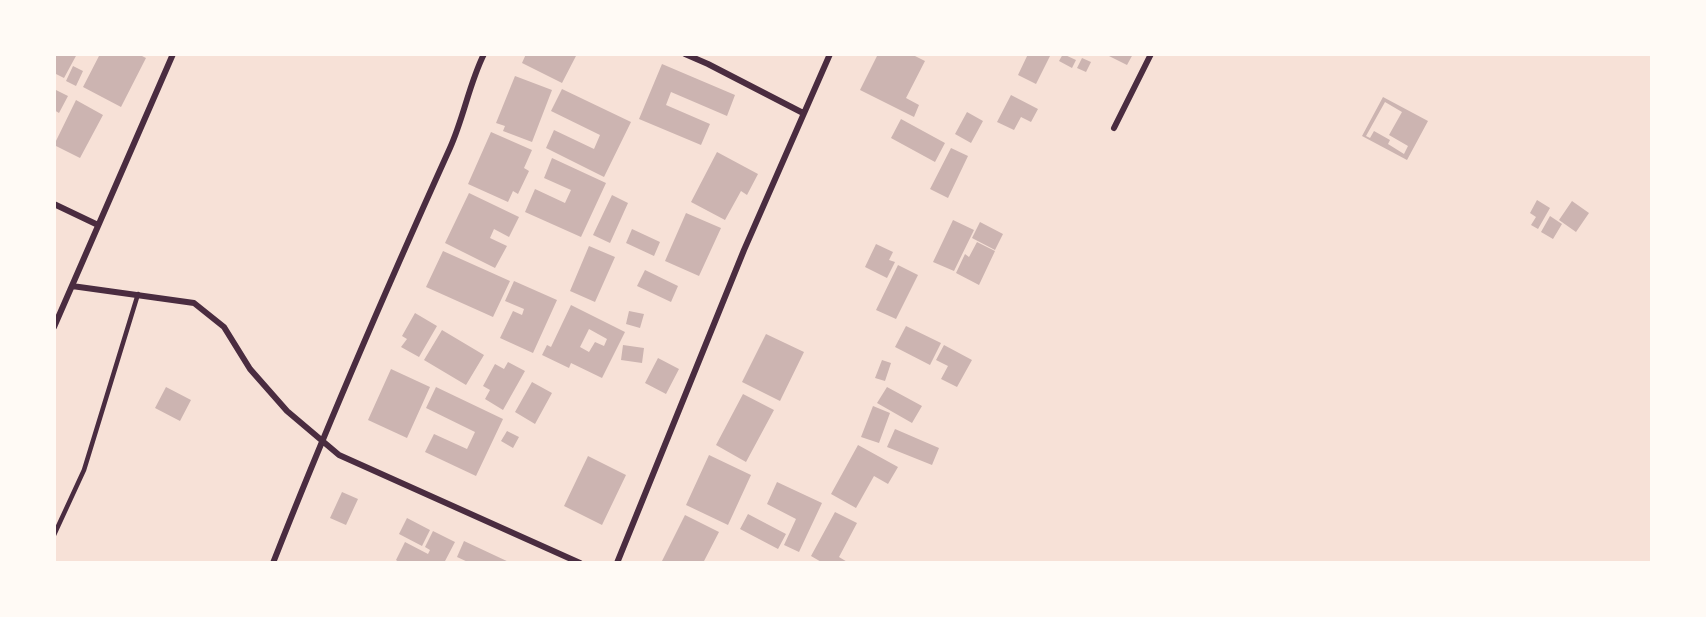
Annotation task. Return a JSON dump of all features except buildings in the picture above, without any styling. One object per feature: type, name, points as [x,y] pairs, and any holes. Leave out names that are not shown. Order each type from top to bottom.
[{"type":"street","points":[[54,327],[173,54]]},
{"type":"street","points":[[273,563],[321,440],[458,131],[475,72],[484,54]]},
{"type":"street","points":[[685,54],[708,63],[803,113]]},
{"type":"street","points":[[617,563],[744,250],[830,54]]},
{"type":"street","points":[[1114,128],[1151,54]]},
{"type":"street","points":[[54,204],[98,225]]},
{"type":"street","points":[[72,286],[194,303],[224,327],[250,369],[287,411],[339,455],[580,563]]},
{"type":"lane","points":[[54,535],[84,470],[138,294]]}]
